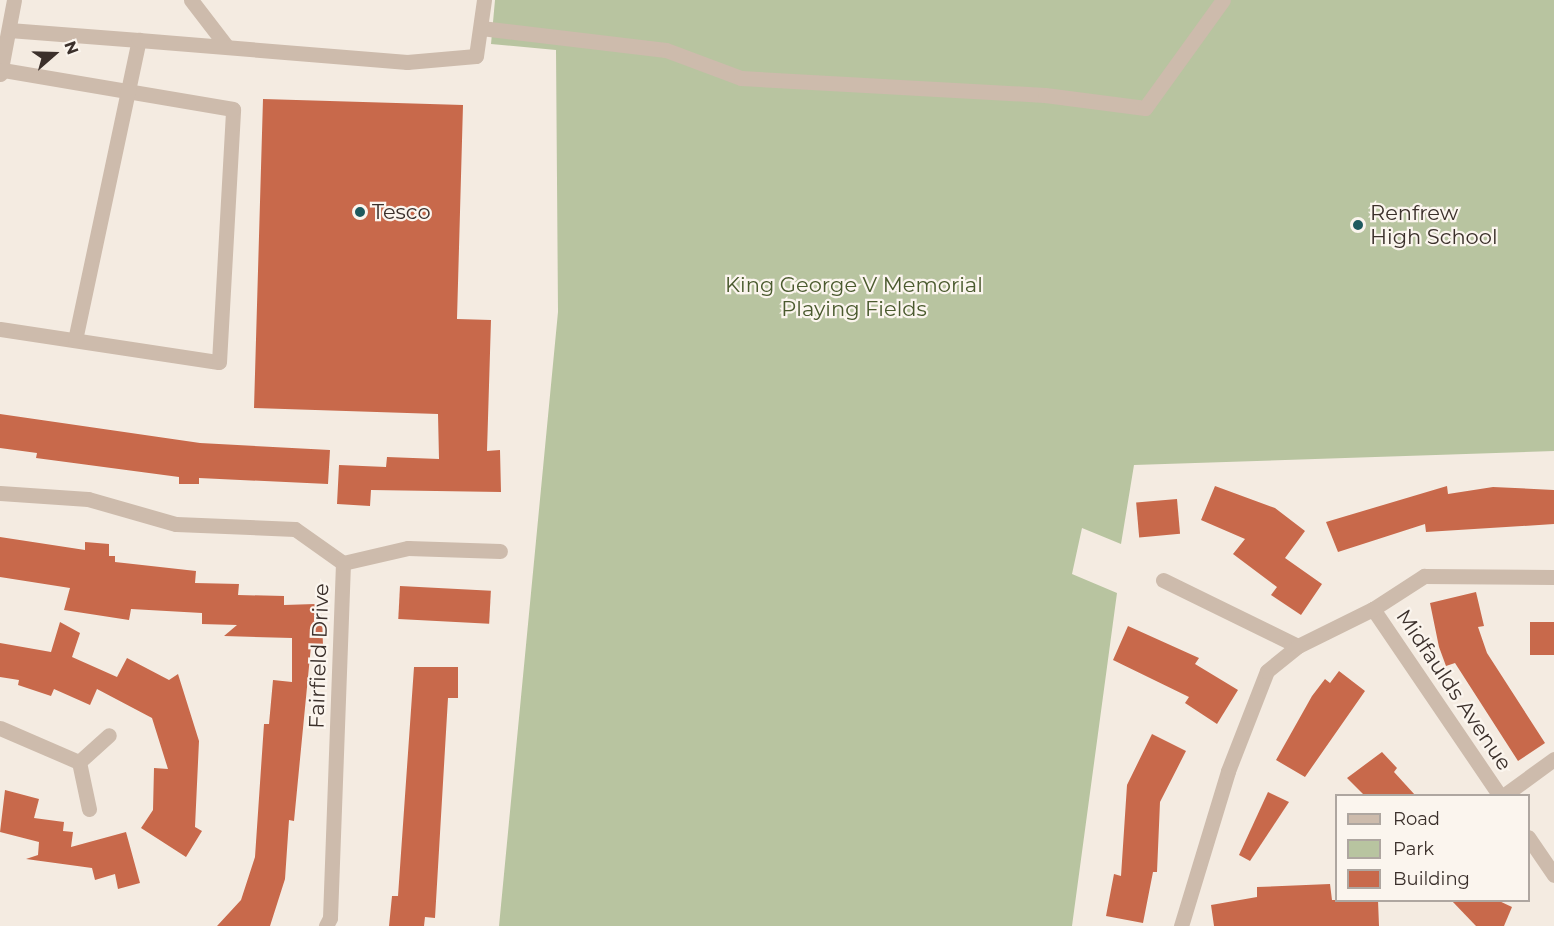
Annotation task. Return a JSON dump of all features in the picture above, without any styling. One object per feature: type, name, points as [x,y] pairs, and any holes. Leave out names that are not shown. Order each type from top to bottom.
[{"type":"street","points":[[0,329],[219,362],[233,109],[1,72],[15,0]]},
{"type":"street","points":[[191,0],[227,47]]},
{"type":"street","points":[[9,30],[406,62],[476,56],[484,0]]},
{"type":"street","points":[[481,28],[666,50],[741,78],[1046,95],[1145,108],[1223,0]]},
{"type":"street","points":[[75,340],[139,40]]},
{"type":"street","name":"Fairfield Drive","points":[[0,493],[88,499],[176,524],[295,529],[343,563],[330,918],[326,926]]},
{"type":"street","points":[[343,563],[408,548],[500,551]]},
{"type":"street","points":[[1181,926],[1228,771],[1268,671],[1298,646],[1372,609],[1424,576],[1554,578]]},
{"type":"street","points":[[1163,580],[1298,646]]},
{"type":"street","name":"Midfaulds Avenue","points":[[1372,609],[1501,794]]},
{"type":"street","points":[[0,728],[79,762]]},
{"type":"street","points":[[79,762],[109,735]]},
{"type":"street","points":[[1503,794],[1554,759]]},
{"type":"street","points":[[79,762],[89,809]]},
{"type":"street","points":[[1530,840],[1554,875]]},
{"type":"green space","name":"King George V Memorial Playing Fields","points":[[495,0],[1554,0],[1554,451],[1134,465],[1121,544],[1082,528],[1072,574],[1117,593],[1072,926],[499,926],[558,312],[556,50],[491,44]]},
{"type":"building","name":"Tesco","points":[[263,99],[463,105],[457,319],[491,320],[487,451],[500,450],[501,492],[371,490],[370,506],[337,504],[339,465],[386,467],[387,457],[439,459],[438,414],[254,408]]},
{"type":"building","points":[[0,414],[200,443],[330,450],[328,484],[199,478],[199,484],[179,484],[179,477],[36,458],[37,453],[0,448]]},
{"type":"building","points":[[1215,486],[1275,508],[1305,531],[1285,558],[1322,584],[1301,615],[1271,595],[1277,587],[1233,554],[1245,539],[1201,520]]},
{"type":"building","points":[[1447,486],[1448,494],[1493,487],[1554,490],[1554,524],[1426,532],[1425,524],[1338,552],[1326,522]]},
{"type":"building","points":[[1177,499],[1180,534],[1139,537],[1136,503]]},
{"type":"building","points":[[0,537],[85,550],[85,542],[109,544],[109,556],[115,556],[115,562],[196,571],[195,583],[239,584],[238,595],[284,596],[284,605],[315,604],[315,615],[322,615],[323,646],[311,646],[294,821],[289,820],[285,879],[270,926],[217,926],[241,900],[255,857],[264,724],[269,724],[273,680],[292,682],[292,638],[224,636],[237,625],[202,624],[202,613],[131,609],[129,620],[64,610],[70,588],[0,577]]},
{"type":"building","points":[[400,586],[491,591],[489,624],[398,619]]},
{"type":"building","points":[[1476,592],[1484,626],[1478,627],[1487,653],[1545,743],[1518,761],[1455,663],[1446,666],[1439,647],[1430,603]]},
{"type":"building","points":[[60,622],[80,633],[72,657],[117,677],[127,658],[169,680],[178,674],[199,741],[195,827],[202,831],[186,857],[141,828],[153,810],[154,768],[168,769],[152,718],[97,689],[90,705],[54,689],[51,696],[18,685],[19,680],[0,677],[0,643],[51,652]]},
{"type":"building","points":[[1530,622],[1554,622],[1554,655],[1530,655]]},
{"type":"building","points":[[1128,626],[1199,658],[1195,664],[1238,690],[1217,724],[1185,703],[1189,697],[1113,660]]},
{"type":"building","points":[[414,667],[458,667],[458,698],[448,698],[435,918],[425,917],[424,926],[389,926],[392,896],[398,896]]},
{"type":"building","points":[[1339,671],[1365,691],[1305,777],[1276,760],[1312,696],[1325,679],[1330,683]]},
{"type":"building","points":[[1152,734],[1186,751],[1160,802],[1157,872],[1153,872],[1143,923],[1106,916],[1114,874],[1121,876],[1127,785]]},
{"type":"building","points":[[1382,752],[1397,768],[1394,772],[1414,794],[1363,794],[1347,778]]},
{"type":"building","points":[[5,790],[39,799],[34,818],[64,822],[63,831],[73,832],[71,847],[126,832],[140,883],[118,889],[115,874],[95,880],[92,868],[26,859],[38,855],[39,842],[0,832]]},
{"type":"building","points":[[1268,792],[1289,802],[1250,861],[1239,855]]},
{"type":"building","points":[[1330,884],[1332,900],[1335,902],[1378,902],[1379,926],[1214,926],[1211,905],[1257,897],[1257,887]]},
{"type":"building","points":[[1453,902],[1501,902],[1512,907],[1504,926],[1476,926]]},
{"type":"place","name":"Tesco","points":[[360,212]]},
{"type":"place","name":"Renfrew High School","points":[[1358,225]]}]
